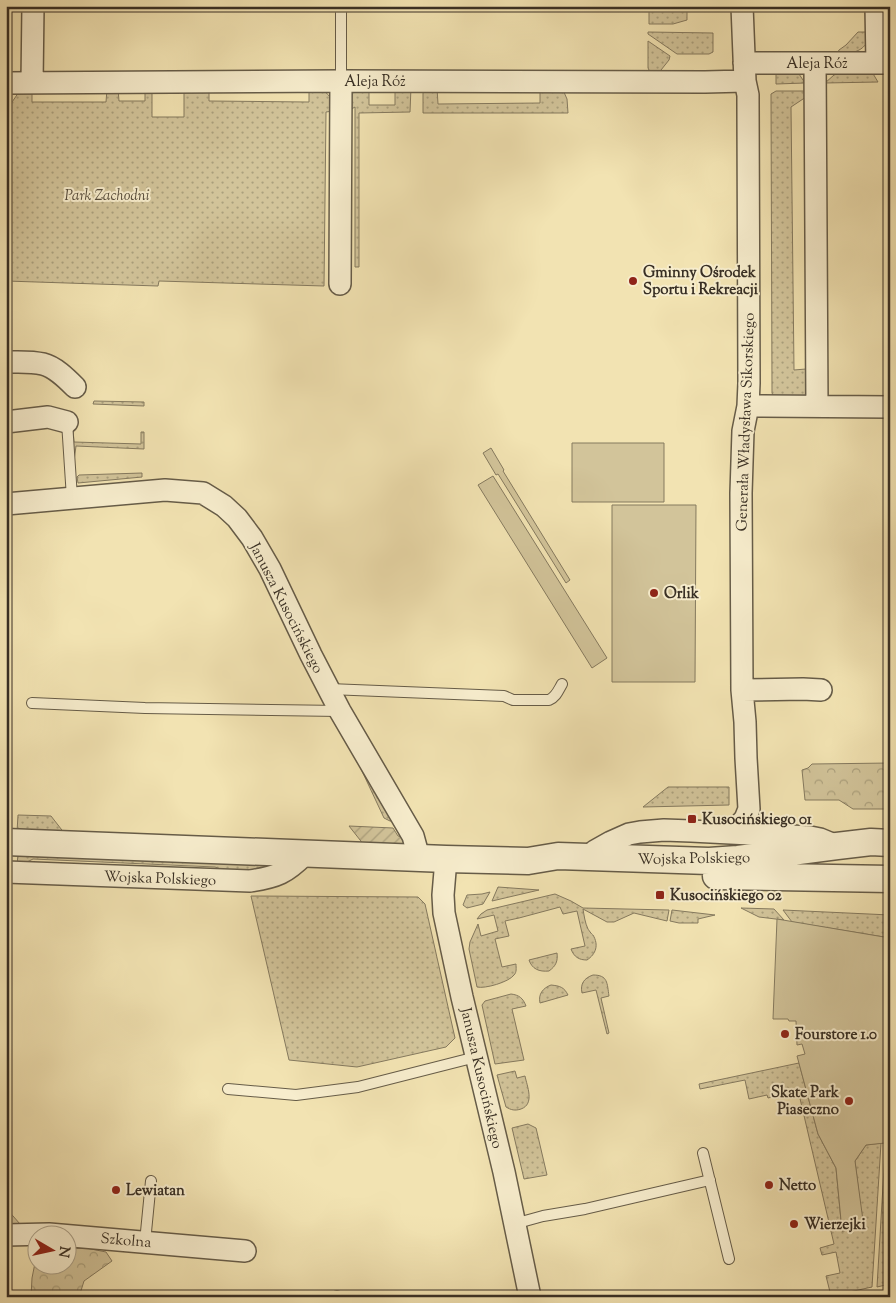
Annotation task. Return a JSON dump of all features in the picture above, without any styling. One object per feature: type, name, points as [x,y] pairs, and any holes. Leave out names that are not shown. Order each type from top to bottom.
[{"type":"street","points":[[32,83],[33,6]]},
{"type":"street","name":"Generała Władysława Sikorskiego","points":[[742,6],[744,72],[748,95],[749,383],[748,406],[743,431],[741,493],[742,690],[749,809]]},
{"type":"street","points":[[876,6],[883,63]]},
{"type":"street","points":[[815,63],[817,406]]},
{"type":"street","name":"Aleja Róż","points":[[6,83],[341,81],[705,82],[744,72],[815,63],[883,63]]},
{"type":"street","points":[[340,284],[341,81]]},
{"type":"street","points":[[6,362],[42,364],[51,367],[75,387]]},
{"type":"street","points":[[748,406],[890,407]]},
{"type":"street","points":[[6,422],[48,417],[67,422]]},
{"type":"street","name":"Janusza Kusocińskiego","points":[[6,504],[165,490],[203,493],[224,506],[237,518],[252,538],[270,569],[340,711],[410,828],[419,858]]},
{"type":"street","points":[[742,690],[803,688],[821,690]]},
{"type":"street","points":[[732,834],[745,819],[749,809],[773,831],[782,835],[820,839],[836,846]]},
{"type":"street","points":[[587,858],[611,842],[629,834],[640,832],[664,830],[782,835]]},
{"type":"street","name":"Wojska Polskiego","points":[[6,842],[528,861],[558,856],[718,860],[871,842],[890,843]]},
{"type":"street","name":"Wojska Polskiego","points":[[6,872],[250,881],[270,878],[293,866],[305,854]]},
{"type":"street","name":"Janusza Kusocińskiego","points":[[446,859],[443,895],[444,913],[504,1172],[530,1297]]},
{"type":"street","name":"Wojska Polskiego","points":[[528,861],[561,870],[592,874],[890,879]]},
{"type":"street","name":"Szkolna","points":[[6,1235],[50,1234],[245,1251]]},
{"type":"lane","points":[[341,81],[342,6]]},
{"type":"lane","points":[[67,422],[72,498]]},
{"type":"lane","points":[[329,689],[504,696],[513,700],[549,700],[556,695],[562,684]]},
{"type":"lane","points":[[32,704],[340,711]]},
{"type":"lane","points":[[228,1089],[296,1095],[358,1088],[476,1057]]},
{"type":"lane","points":[[703,1153],[729,1259]]},
{"type":"lane","points":[[514,1224],[710,1180]]},
{"type":"lane","points":[[145,1242],[151,1181]]},
{"type":"green space","points":[[649,6],[687,6],[687,20],[673,24],[649,24]]},
{"type":"green space","points":[[648,32],[713,33],[713,52],[709,54],[677,54],[648,34]]},
{"type":"green space","points":[[858,32],[871,32],[866,44],[854,52],[837,54],[839,50]]},
{"type":"green space","points":[[648,41],[670,56],[657,75],[650,72],[648,68]]},
{"type":"green space","points":[[794,72],[799,74],[805,83],[776,84],[776,73]]},
{"type":"green space","points":[[872,72],[878,82],[825,83],[834,75],[840,73]]},
{"type":"green space","points":[[411,87],[410,112],[359,113],[359,267],[355,267],[355,107],[348,111],[350,97],[356,89],[369,90],[369,105],[395,105],[395,90]]},
{"type":"green space","points":[[540,87],[563,90],[567,99],[568,113],[423,113],[423,90],[437,88],[438,104],[540,103]]},
{"type":"green space","name":"Park Zachodni","points":[[145,88],[152,88],[152,117],[184,117],[184,88],[209,89],[209,101],[309,102],[309,89],[324,91],[330,97],[333,111],[326,112],[324,286],[159,281],[158,286],[6,281],[6,105],[10,105],[21,89],[32,89],[32,102],[106,102],[107,89],[118,89],[119,101],[145,101]]},
{"type":"green space","points":[[776,91],[808,91],[809,95],[791,107],[794,370],[806,369],[806,394],[802,398],[774,397],[772,393],[771,94]]},
{"type":"green space","points":[[94,401],[144,402],[144,406],[93,404]]},
{"type":"green space","points":[[71,429],[73,429],[74,442],[141,444],[141,432],[144,432],[144,449],[76,446],[74,461]]},
{"type":"green space","points":[[572,443],[664,443],[664,502],[572,502]]},
{"type":"green space","points":[[491,448],[503,471],[570,580],[566,583],[483,453]]},
{"type":"green space","points":[[142,473],[142,477],[78,483],[77,477],[79,475]]},
{"type":"green space","points":[[493,476],[607,658],[592,668],[478,485]]},
{"type":"green space","name":"Orlik","points":[[612,505],[696,505],[695,682],[612,682]]},
{"type":"green space","points":[[340,724],[397,821],[390,821],[384,818]]},
{"type":"green space","points":[[890,763],[890,809],[853,809],[839,800],[805,800],[802,770],[812,764]]},
{"type":"green space","points":[[668,787],[729,787],[729,805],[643,807]]},
{"type":"green space","points":[[18,815],[51,816],[65,834],[17,832]]},
{"type":"green space","points":[[349,826],[393,828],[398,836],[405,837],[403,845],[364,845]]},
{"type":"green space","points":[[18,854],[280,863],[276,867],[233,874],[215,867],[33,859],[19,866],[17,865]]},
{"type":"green space","points":[[498,887],[539,890],[492,901]]},
{"type":"green space","points":[[490,892],[483,904],[467,908],[463,905],[467,895]]},
{"type":"green space","points":[[555,894],[583,908],[669,910],[667,921],[634,913],[614,922],[607,922],[583,909],[587,927],[596,942],[593,955],[587,960],[577,958],[571,949],[585,946],[577,911],[563,914],[560,907],[505,921],[509,936],[495,939],[502,967],[516,964],[516,973],[511,978],[497,984],[477,987],[469,949],[470,942],[478,924],[481,936],[498,931],[494,915],[477,919],[481,914],[487,910]]},
{"type":"green space","points":[[251,896],[418,897],[425,904],[455,1038],[446,1047],[357,1067],[289,1060]]},
{"type":"green space","points":[[741,908],[774,909],[784,920],[759,917]]},
{"type":"green space","points":[[672,910],[715,915],[698,919],[698,923],[679,923],[670,921]]},
{"type":"green space","points":[[783,910],[890,915],[890,938],[792,922]]},
{"type":"green space","name":"Skate Park Piaseczno","points":[[777,919],[890,938],[890,1067],[885,1143],[866,1145],[855,1161],[864,1228],[842,1231],[836,1168],[818,1134],[797,1056],[805,1054],[802,1044],[797,1045],[796,1021],[773,1019]]},
{"type":"green space","points":[[557,953],[556,963],[549,971],[536,969],[529,960]]},
{"type":"green space","points":[[593,975],[602,976],[607,984],[609,996],[601,998],[609,1033],[607,1034],[596,990],[582,993],[583,982]]},
{"type":"green space","points":[[551,985],[561,987],[568,995],[540,1003],[542,992]]},
{"type":"green space","points":[[511,994],[520,997],[526,1006],[512,1009],[524,1060],[495,1064],[482,1005],[485,1001]]},
{"type":"green space","points":[[799,1063],[818,1134],[836,1168],[842,1231],[863,1228],[855,1161],[866,1145],[881,1143],[872,1287],[831,1296],[826,1276],[840,1273],[836,1252],[822,1255],[820,1248],[834,1244],[798,1090],[768,1098],[767,1095],[749,1099],[745,1080],[700,1089],[699,1084]]},
{"type":"green space","points":[[890,1067],[890,1284],[877,1287]]},
{"type":"green space","points":[[515,1071],[517,1078],[525,1076],[529,1099],[525,1107],[515,1110],[506,1107],[497,1075]]},
{"type":"green space","points":[[528,1124],[536,1128],[547,1175],[524,1179],[512,1128]]},
{"type":"green space","points":[[6,1208],[20,1224],[6,1229]]},
{"type":"green space","points":[[78,1248],[106,1252],[112,1261],[84,1281],[79,1297],[31,1297],[32,1276],[78,1276]]},
{"type":"place","name":"Gminny Ośrodek Sportu i Rekreacji","points":[[633,281]]},
{"type":"place","name":"Orlik","points":[[654,593]]},
{"type":"place","name":"Kusocińskiego 01","points":[[692,819]]},
{"type":"place","name":"Kusocińskiego 02","points":[[660,895]]},
{"type":"place","name":"Fourstore 1.0","points":[[785,1034]]},
{"type":"place","name":"Skate Park Piaseczno","points":[[849,1101]]},
{"type":"place","name":"Netto","points":[[769,1185]]},
{"type":"place","name":"Lewiatan","points":[[116,1190]]},
{"type":"place","name":"Wierzejki","points":[[794,1224]]}]
